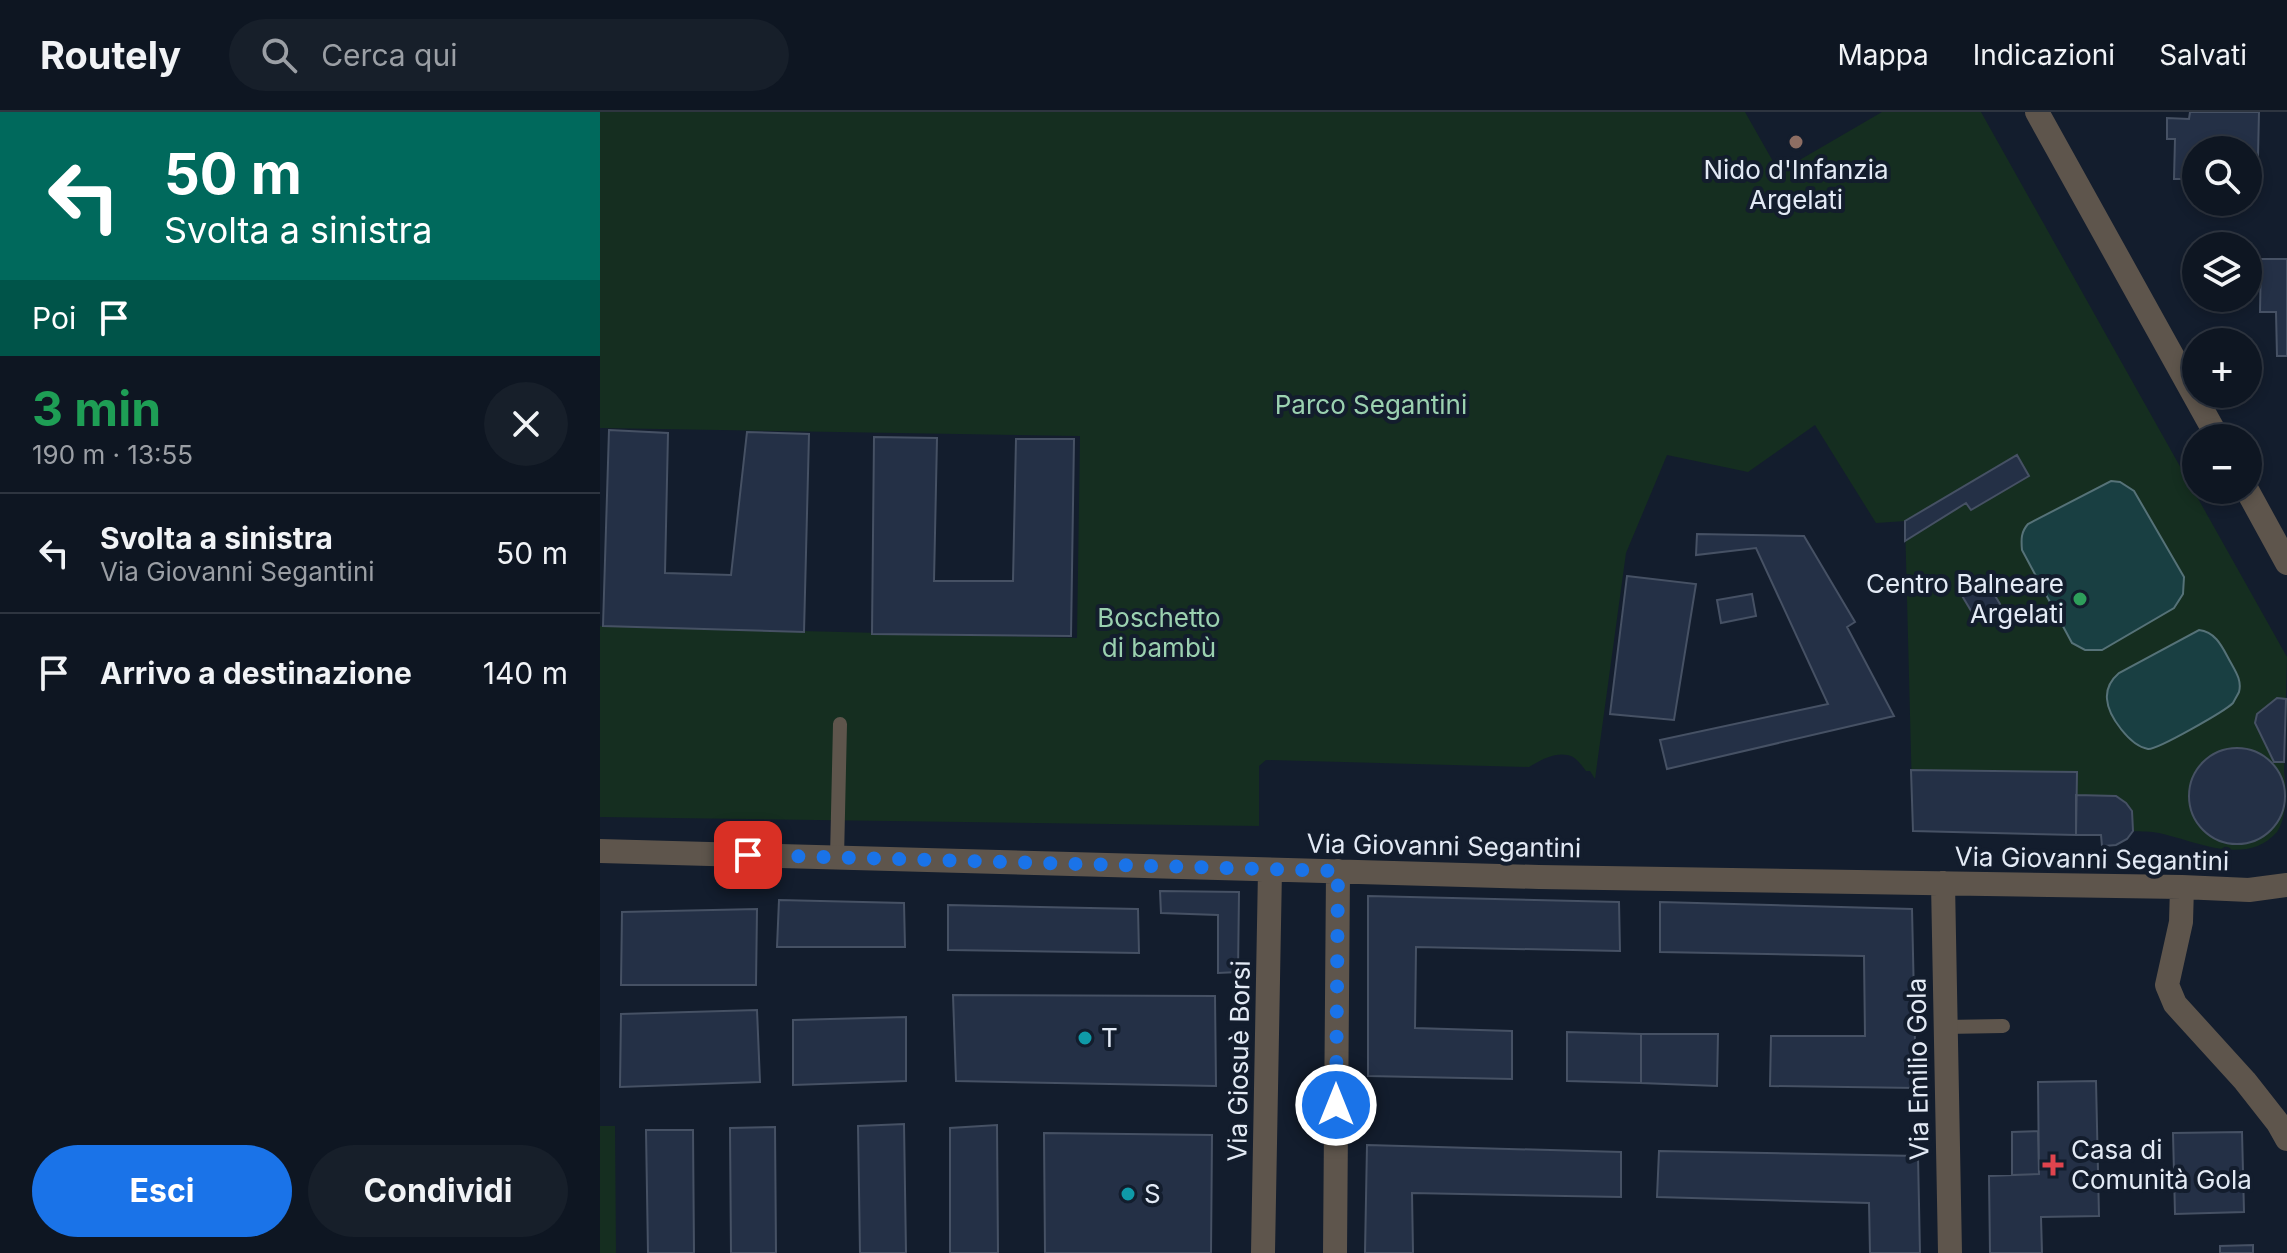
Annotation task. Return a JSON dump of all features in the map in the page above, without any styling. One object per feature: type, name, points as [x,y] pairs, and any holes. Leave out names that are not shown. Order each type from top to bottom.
[{"type":"street","points":[[2046,115],[2211,424]]},
{"type":"street","points":[[2255,504],[2287,563]]},
{"type":"street","name":"Via Giovanni Segantini","points":[[600,851],[1539,877],[2249,890],[2287,885]]},
{"type":"street","name":"Via Giosuè Borsi","points":[[1263,1253],[1270,870]]},
{"type":"street","points":[[1335,1253],[1338,871]]},
{"type":"street","name":"Via Emilio Gola","points":[[1943,883],[1950,1253]]},
{"type":"street","points":[[2182,887],[2181,922],[2167,985],[2175,1004],[2245,1081],[2287,1139]]},
{"type":"lane","points":[[837,858],[840,724]]},
{"type":"lane","points":[[1945,1027],[2003,1026]]},
{"type":"green space","name":"Parco Segantini","points":[[600,112],[1745,112],[1779,172],[1882,112],[1981,112],[2182,470],[2182,504],[2201,504],[2287,657],[2284,811],[2277,832],[2265,842],[2236,850],[2220,849],[2159,833],[2133,831],[2119,843],[2102,846],[2101,835],[1913,831],[1905,521],[1876,523],[1815,425],[1748,472],[1667,455],[1626,553],[1595,779],[1575,758],[1567,755],[1550,757],[1529,767],[1266,760],[1259,766],[1259,826],[600,817],[600,626],[1077,638],[1080,436],[600,428]]},
{"type":"green space","points":[[600,1126],[615,1126],[616,1253],[600,1253]]},
{"type":"shaded area","points":[[2111,481],[2120,482],[2134,491],[2184,577],[2183,594],[2174,608],[2102,650],[2085,650],[2072,643],[2022,550],[2022,536],[2028,524]]},
{"type":"shaded area","points":[[2199,630],[2210,634],[2222,647],[2238,677],[2239,692],[2233,703],[2218,714],[2154,748],[2141,747],[2127,736],[2111,714],[2107,699],[2110,684],[2119,673]]},
{"type":"building","points":[[2190,112],[2259,112],[2258,136],[2182,136],[2182,179],[2174,179],[2175,139],[2167,139],[2167,118],[2189,119]]},
{"type":"building","points":[[2262,259],[2287,259],[2287,356],[2277,356],[2276,312],[2262,312]]},
{"type":"building","points":[[609,430],[668,433],[665,573],[731,575],[747,432],[809,434],[804,632],[603,626]]},
{"type":"building","points":[[874,437],[937,438],[934,581],[1013,581],[1016,439],[1074,439],[1071,636],[872,634]]},
{"type":"building","points":[[2017,455],[2029,476],[1971,510],[1966,503],[1905,541],[1905,521]]},
{"type":"building","points":[[1697,534],[1804,536],[1855,622],[1847,627],[1894,716],[1667,769],[1660,740],[1828,704],[1756,548],[1696,555]]},
{"type":"building","points":[[1627,576],[1696,584],[1674,720],[1610,714]]},
{"type":"building","points":[[1985,579],[2000,604],[1976,619],[1961,594]]},
{"type":"building","points":[[1752,594],[1756,616],[1721,623],[1717,600]]},
{"type":"building","points":[[2277,698],[2286,699],[2284,762],[2274,762],[2255,723],[2257,714]]},
{"type":"building","points":[[2237,748],[2255,752],[2271,762],[2281,778],[2285,796],[2281,814],[2271,830],[2255,840],[2237,844],[2219,840],[2203,830],[2193,814],[2189,796],[2193,778],[2203,762],[2219,752]]},
{"type":"building","points":[[1911,770],[2077,772],[2076,835],[1913,831]]},
{"type":"building","points":[[2076,795],[2116,796],[2132,811],[2133,831],[2116,845],[2104,846],[2101,835],[2076,835]]},
{"type":"building","points":[[1160,891],[1239,892],[1238,972],[1218,973],[1218,915],[1161,913]]},
{"type":"building","points":[[1368,896],[1619,902],[1620,951],[1416,947],[1415,1028],[1512,1031],[1512,1079],[1368,1076]]},
{"type":"building","points":[[779,900],[904,903],[905,947],[777,947]]},
{"type":"building","points":[[1660,902],[1912,909],[1916,1088],[1770,1086],[1771,1036],[1865,1036],[1864,956],[1660,952]]},
{"type":"building","points":[[948,905],[1138,909],[1139,953],[948,950]]},
{"type":"building","points":[[757,909],[756,985],[621,985],[622,912]]},
{"type":"building","name":"T","points":[[953,995],[1215,996],[1216,1086],[956,1081]]},
{"type":"building","points":[[757,1010],[760,1082],[620,1087],[621,1014]]},
{"type":"building","points":[[906,1017],[906,1081],[793,1085],[793,1020]]},
{"type":"building","points":[[1567,1032],[1641,1034],[1641,1083],[1567,1081]]},
{"type":"building","points":[[1641,1034],[1718,1034],[1717,1086],[1641,1083]]},
{"type":"building","points":[[2096,1081],[2099,1216],[2041,1217],[2042,1253],[1990,1253],[1989,1176],[2039,1174],[2038,1082]]},
{"type":"building","points":[[904,1124],[906,1253],[860,1253],[858,1126]]},
{"type":"building","points":[[997,1125],[998,1253],[950,1253],[950,1128]]},
{"type":"building","points":[[775,1127],[776,1253],[731,1253],[730,1128]]},
{"type":"building","points":[[646,1130],[693,1130],[694,1253],[648,1253]]},
{"type":"building","points":[[2038,1131],[2039,1174],[2012,1175],[2012,1132]]},
{"type":"building","points":[[2242,1132],[2244,1212],[2175,1214],[2173,1133]]},
{"type":"building","name":"S","points":[[1044,1133],[1212,1135],[1211,1253],[1045,1253]]},
{"type":"building","points":[[1367,1145],[1621,1152],[1621,1197],[1412,1193],[1413,1253],[1365,1253]]},
{"type":"building","points":[[1659,1151],[1918,1156],[1920,1253],[1870,1253],[1869,1203],[1657,1197]]},
{"type":"building","points":[[2253,1245],[2253,1253],[2220,1253],[2220,1246]]},
{"type":"place","name":"Nido d'Infanzia Argelati","points":[[1796,142]]},
{"type":"place","name":"Centro Balneare Argelati","points":[[2080,599]]},
{"type":"place","name":"T","points":[[1085,1038]]},
{"type":"place","name":"Casa di Comunità Gola","points":[[2053,1165]]},
{"type":"place","name":"S","points":[[1128,1194]]},
{"type":"route","points":[[748,855],[1338,871],[1336,1105]]},
{"type":"park label","name":"Boschetto di bambù","points":[[1159,633]]}]
